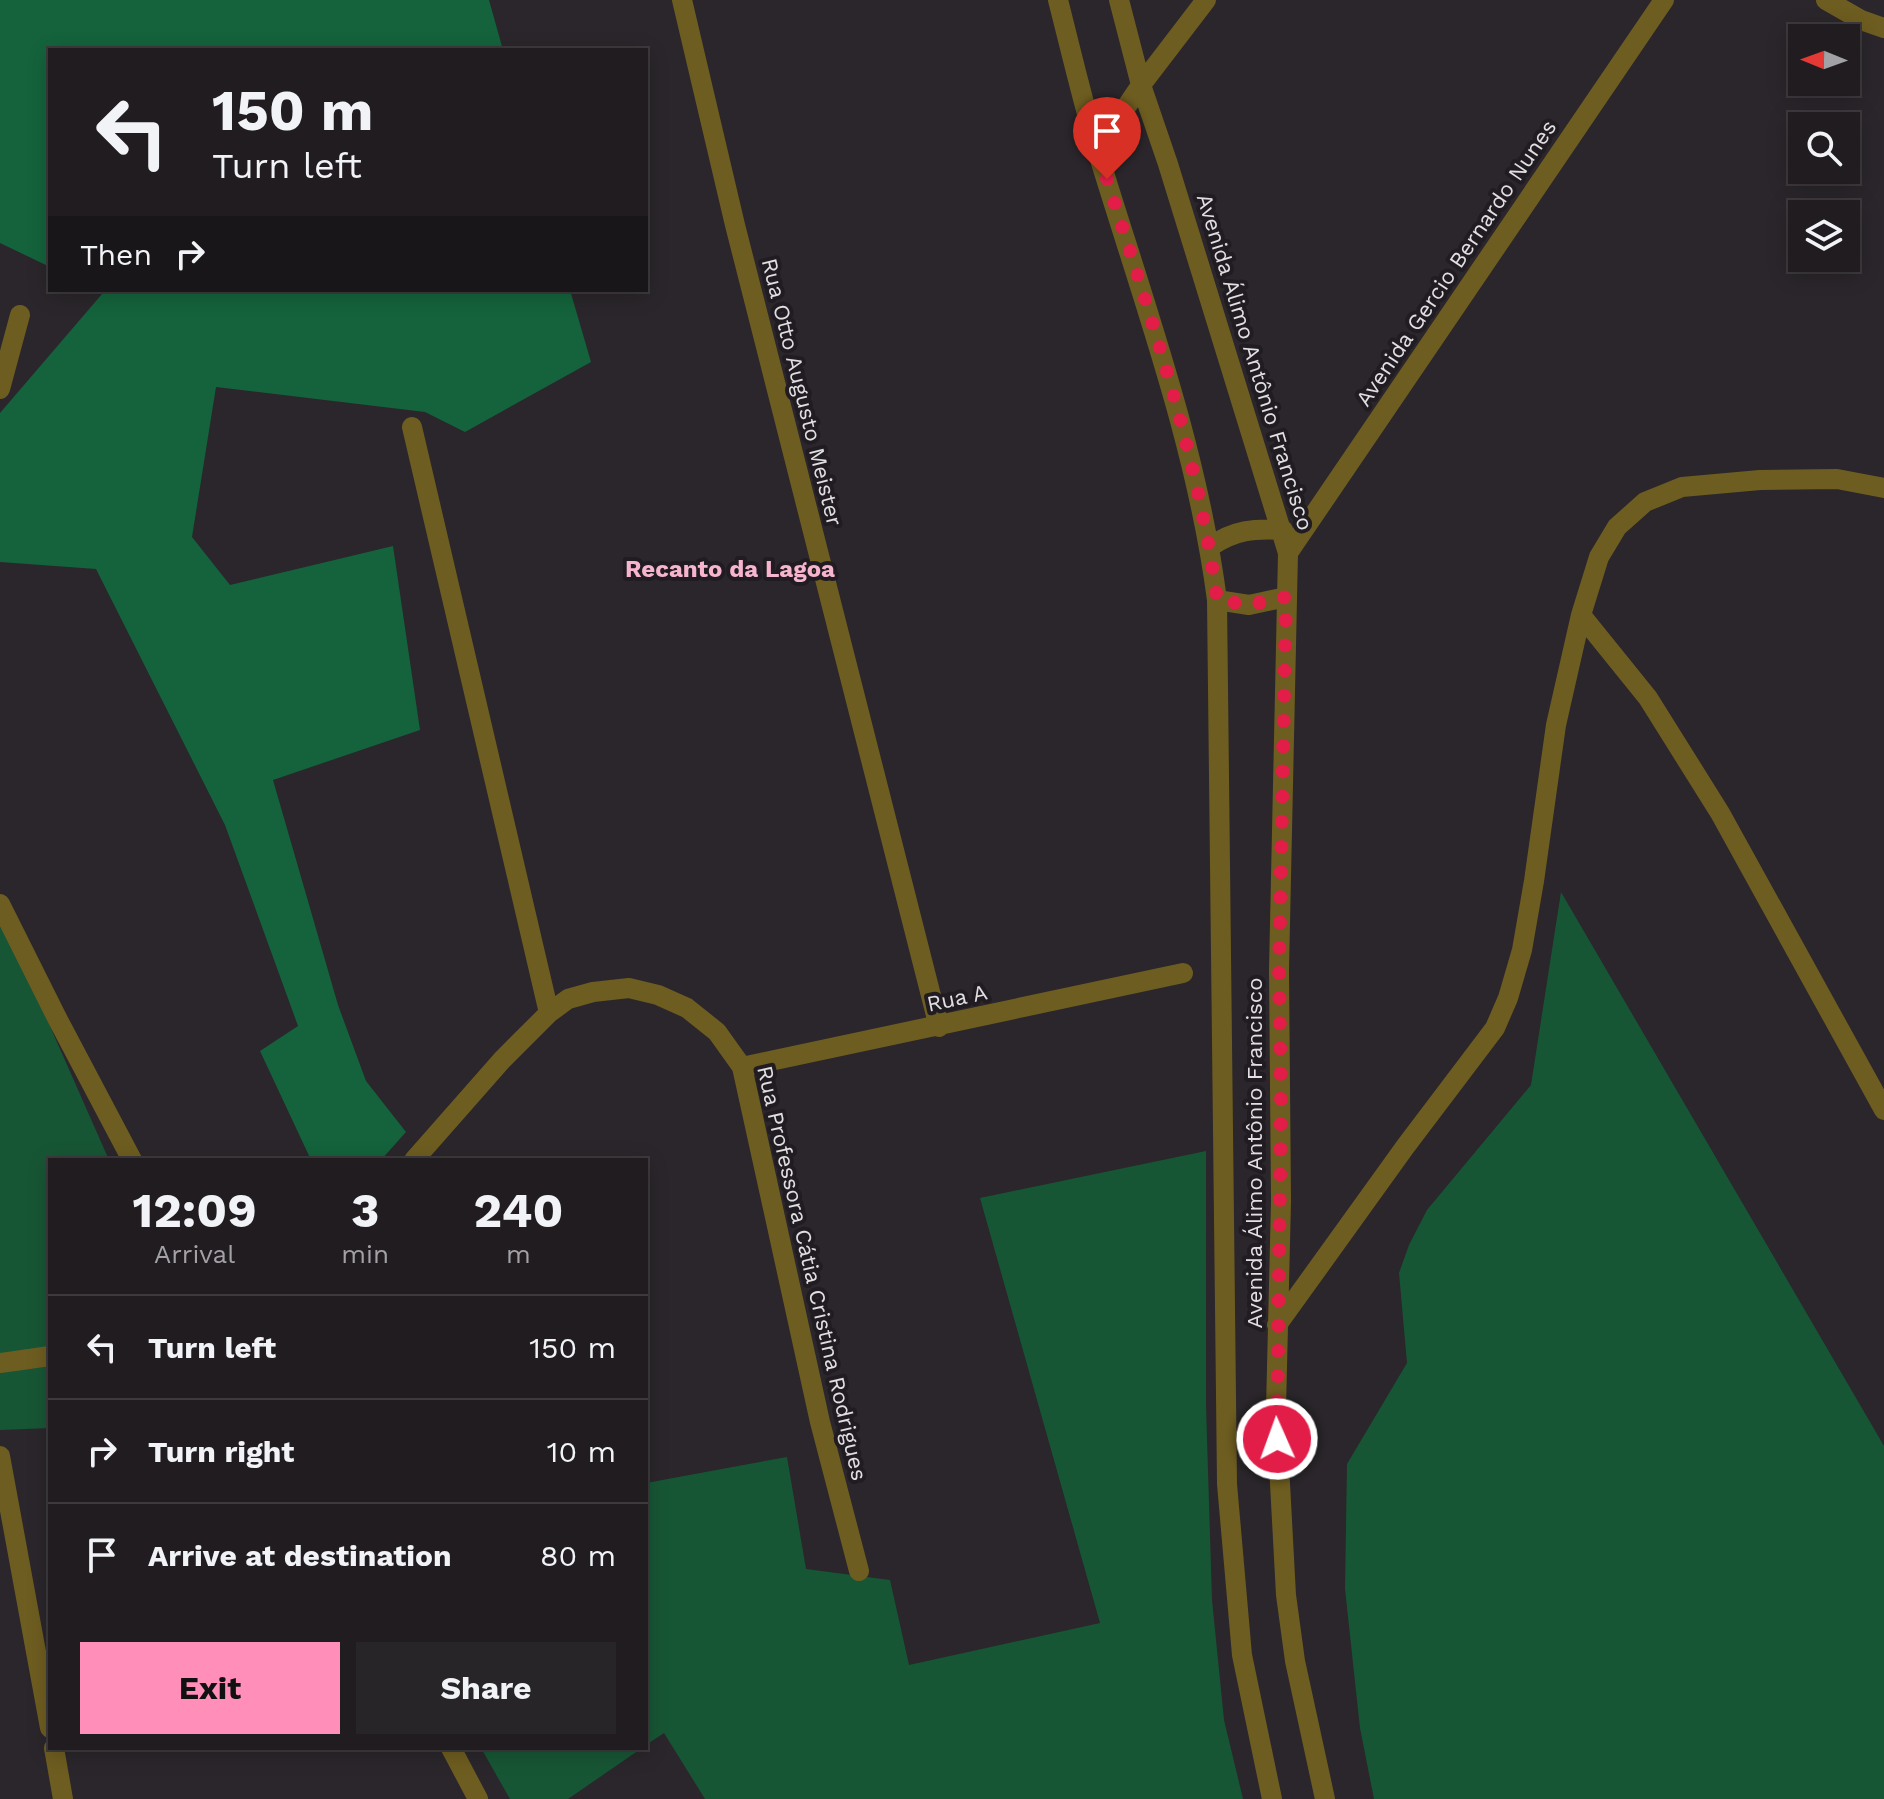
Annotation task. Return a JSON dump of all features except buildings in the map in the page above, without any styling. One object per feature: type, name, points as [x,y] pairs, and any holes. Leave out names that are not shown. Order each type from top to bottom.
[{"type":"street","name":"Rua Otto Augusto Meister","points":[[682,0],[739,240],[939,1027]]},
{"type":"street","name":"Avenida Álimo Antônio Francisco","points":[[1058,0],[1097,150],[1172,383],[1210,547],[1217,600],[1227,1484],[1242,1655],[1272,1799]]},
{"type":"street","name":"Avenida Álimo Antônio Francisco","points":[[1119,0],[1141,85],[1288,553],[1279,970],[1281,1201],[1276,1409],[1286,1595],[1295,1661],[1325,1799]]},
{"type":"street","points":[[1097,150],[1141,85],[1206,0]]},
{"type":"street","name":"Avenida Gercio Bernardo Nunes","points":[[1288,553],[1664,0]]},
{"type":"street","points":[[1826,0],[1861,20],[1884,28]]},
{"type":"street","points":[[0,389],[20,315]]},
{"type":"street","points":[[412,427],[549,1013]]},
{"type":"street","points":[[1277,1325],[1495,1028],[1508,998],[1522,950],[1556,725],[1581,615],[1599,557],[1617,527],[1645,502],[1682,487],[1760,480],[1837,479],[1884,488]]},
{"type":"street","points":[[1210,547],[1227,535],[1242,531],[1283,530]]},
{"type":"street","points":[[1217,600],[1249,605],[1286,597]]},
{"type":"street","points":[[1581,615],[1648,698],[1720,813],[1884,1110]]},
{"type":"street","points":[[0,904],[131,1158]]},
{"type":"street","name":"Rua A","points":[[742,1067],[1183,973]]},
{"type":"street","name":"Rua Professora Cátia Cristina Rodrigues","points":[[416,1158],[502,1060],[549,1013],[568,999],[593,992],[629,988],[658,995],[687,1008],[717,1032],[742,1067],[820,1422],[859,1571]]},
{"type":"street","points":[[0,1363],[48,1356]]},
{"type":"street","points":[[0,1456],[48,1717]]},
{"type":"street","points":[[54,1750],[63,1799]]},
{"type":"street","points":[[452,1750],[478,1799]]},
{"type":"green space","points":[[0,0],[489,0],[502,48],[48,48],[48,266],[0,243]]},
{"type":"green space","points":[[99,292],[571,292],[591,362],[465,432],[425,412],[216,387],[192,537],[230,585],[393,546],[420,730],[273,780],[338,1005],[366,1081],[406,1132],[383,1158],[310,1158],[260,1051],[298,1026],[225,825],[96,569],[0,562],[0,413],[102,294]]},
{"type":"green space","points":[[1561,892],[1884,1446],[1884,1799],[1374,1799],[1360,1728],[1345,1589],[1347,1464],[1407,1363],[1399,1273],[1409,1245],[1427,1210],[1531,1085]]},
{"type":"green space","points":[[0,913],[108,1158],[48,1158],[48,1428],[0,1430]]},
{"type":"green space","points":[[1206,1151],[1206,1406],[1212,1600],[1224,1720],[1243,1799],[705,1799],[664,1733],[648,1744],[648,1483],[787,1457],[806,1569],[890,1580],[909,1665],[1100,1623],[980,1198]]},
{"type":"green space","points":[[482,1750],[639,1750],[568,1799],[510,1799]]},
{"type":"district","name":"Recanto da Lagoa","points":[[730,569]]},
{"type":"route","points":[[1107,179],[1172,383],[1210,547],[1217,600],[1249,605],[1286,597],[1279,970],[1281,1201],[1277,1439]]}]
